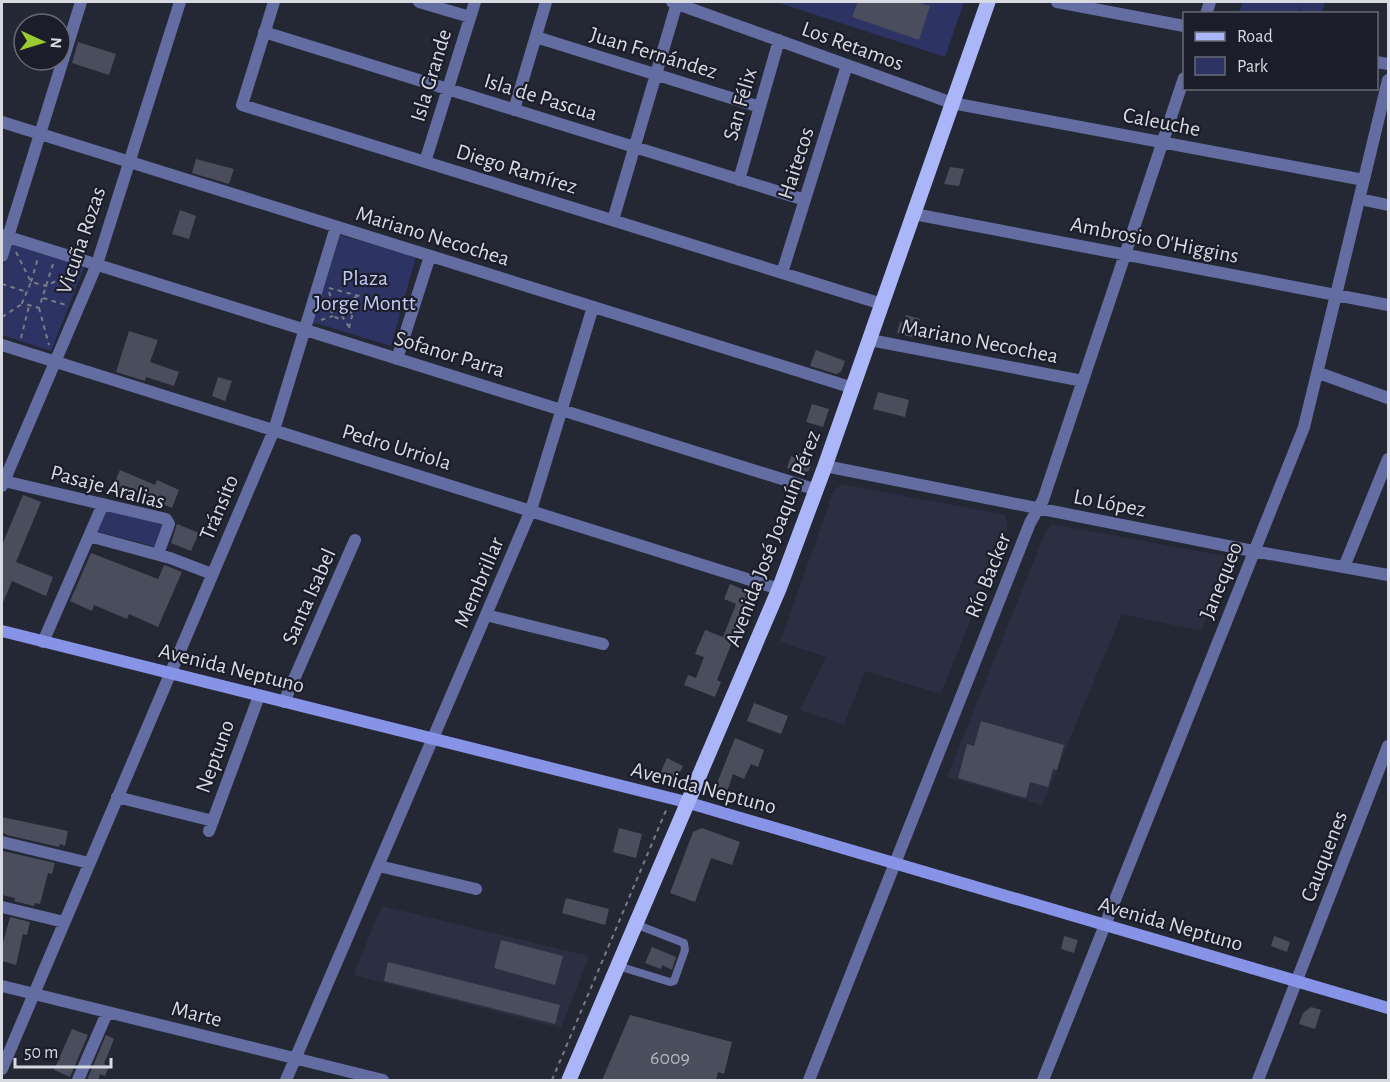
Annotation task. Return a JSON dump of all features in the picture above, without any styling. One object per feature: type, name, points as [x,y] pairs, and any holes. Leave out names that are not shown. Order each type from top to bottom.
[{"type":"main road","name":"Avenida José Joaquín Pérez","points":[[569,1080],[779,589],[817,490],[988,2]]},
{"type":"main road","name":"Avenida Neptuno","points":[[2,631],[686,802],[1389,1008]]},
{"type":"street","points":[[2,256],[5,236],[81,2]]},
{"type":"street","name":"Vicuña Rozas","points":[[3,484],[54,356],[97,264],[180,2]]},
{"type":"street","name":"Diego Ramírez","points":[[274,2],[242,105],[882,304]]},
{"type":"street","points":[[419,2],[470,17]]},
{"type":"street","name":"Isla Grande","points":[[425,162],[475,2]]},
{"type":"street","points":[[514,110],[546,2]]},
{"type":"street","points":[[613,220],[675,2]]},
{"type":"street","name":"Los Retamos","points":[[675,2],[952,103]]},
{"type":"street","points":[[1057,2],[1183,26]]},
{"type":"street","name":"Isla de Pascua","points":[[264,32],[805,200]]},
{"type":"street","name":"Juan Fernández","points":[[536,37],[760,107]]},
{"type":"street","name":"San Félix","points":[[739,180],[779,40]]},
{"type":"street","name":"Haitecos","points":[[782,273],[848,65]]},
{"type":"street","name":"Janequeo","points":[[1043,1080],[1304,427],[1338,296],[1389,80]]},
{"type":"street","name":"Río Backer","points":[[809,1080],[1030,523],[1038,509],[1183,84]]},
{"type":"street","name":"Caleuche","points":[[952,103],[1364,180]]},
{"type":"street","name":"Mariano Necochea","points":[[2,123],[853,388]]},
{"type":"street","points":[[1360,199],[1389,205]]},
{"type":"street","name":"Ambrosio O'Higgins","points":[[914,214],[1389,305]]},
{"type":"street","name":"Tránsito","points":[[2,1069],[274,430],[308,326],[336,227]]},
{"type":"street","name":"Sofanor Parra","points":[[5,236],[308,326],[398,359],[817,490]]},
{"type":"street","points":[[398,359],[430,256]]},
{"type":"street","name":"Membrillar","points":[[286,1080],[531,510],[593,307]]},
{"type":"street","name":"Mariano Necochea","points":[[870,340],[1083,381]]},
{"type":"street","name":"Pedro Urriola","points":[[2,345],[54,356],[274,430],[779,589]]},
{"type":"street","points":[[1319,373],[1389,398]]},
{"type":"street","points":[[1344,567],[1389,459]]},
{"type":"street","name":"Lo López","points":[[825,466],[1253,551],[1389,574]]},
{"type":"street","name":"Pasaje Aralias","points":[[3,484],[166,519],[169,524],[158,554]]},
{"type":"street","points":[[43,642],[103,504]]},
{"type":"street","points":[[89,536],[158,554],[212,574]]},
{"type":"street","name":"Santa Isabel","points":[[284,702],[356,540]]},
{"type":"street","points":[[486,615],[603,644]]},
{"type":"street","name":"Neptuno","points":[[117,797],[211,826],[259,696]]},
{"type":"street","name":"Cauquenes","points":[[1258,1080],[1389,746]]},
{"type":"street","points":[[2,842],[89,863]]},
{"type":"street","points":[[379,866],[476,889]]},
{"type":"street","points":[[2,907],[64,922]]},
{"type":"street","name":"Marte","points":[[2,986],[383,1080]]},
{"type":"street","points":[[78,1080],[107,1012]]},
{"type":"lane","points":[[618,966],[670,982],[674,981],[685,950],[684,943],[635,924]]},
{"type":"path","points":[[2,317],[22,303],[40,250]]},
{"type":"path","points":[[16,252],[31,282],[46,286],[76,270]]},
{"type":"path","points":[[54,261],[39,308],[54,356]]},
{"type":"path","points":[[2,284],[27,292]]},
{"type":"path","points":[[333,304],[326,287],[404,308]]},
{"type":"path","points":[[345,305],[357,296]]},
{"type":"path","points":[[347,335],[357,296]]},
{"type":"path","points":[[42,298],[69,306]]},
{"type":"path","points":[[340,300],[345,305],[345,310],[339,319],[333,316],[330,308],[333,304],[340,300]]},
{"type":"path","points":[[22,303],[39,308]]},
{"type":"path","points":[[20,341],[30,306]]},
{"type":"path","points":[[345,310],[352,313]]},
{"type":"path","points":[[308,326],[333,316]]},
{"type":"path","points":[[342,316],[349,327]]},
{"type":"path","points":[[552,1080],[670,798]]},
{"type":"shaded area","points":[[842,484],[1005,515],[1008,526],[941,694],[865,671],[844,725],[800,710],[826,657],[780,642],[834,490]]},
{"type":"shaded area","points":[[1052,524],[1230,557],[1201,631],[1122,614],[1042,805],[947,777],[1046,530]]},
{"type":"shaded area","points":[[382,906],[589,956],[561,1028],[353,975]]},
{"type":"green space","points":[[776,2],[964,2],[945,57]]},
{"type":"green space","points":[[1242,2],[1302,2],[1299,12],[1239,12]]},
{"type":"green space","points":[[1302,2],[1325,2],[1322,12],[1300,12]]},
{"type":"green space","name":"Plaza Jorge Montt","points":[[340,235],[416,257],[391,346],[312,322]]},
{"type":"green space","points":[[11,241],[85,265],[51,351],[2,335],[2,269]]},
{"type":"green space","points":[[106,508],[163,522],[156,547],[96,531]]},
{"type":"building","points":[[858,2],[917,2],[930,6],[919,40],[852,17]]},
{"type":"building","points":[[78,42],[116,54],[109,75],[72,63]]},
{"type":"building","points":[[196,159],[234,169],[229,184],[192,173]]},
{"type":"building","points":[[950,167],[964,169],[959,186],[944,184]]},
{"type":"building","points":[[180,210],[196,216],[189,239],[172,234]]},
{"type":"building","points":[[906,315],[920,319],[915,338],[897,333],[900,322],[904,323]]},
{"type":"building","points":[[129,331],[158,340],[150,362],[179,372],[174,386],[146,377],[145,381],[116,372]]},
{"type":"building","points":[[816,350],[845,361],[841,372],[836,374],[810,366]]},
{"type":"building","points":[[218,377],[232,381],[225,401],[212,396]]},
{"type":"building","points":[[878,392],[909,400],[905,417],[873,409]]},
{"type":"building","points":[[812,404],[829,409],[823,427],[806,422]]},
{"type":"building","points":[[799,453],[813,458],[809,471],[802,473],[787,468],[791,456],[797,459]]},
{"type":"building","points":[[120,470],[155,485],[157,480],[179,490],[172,508],[137,493],[135,498],[112,489]]},
{"type":"building","points":[[23,495],[41,502],[16,562],[53,577],[46,596],[12,581],[2,605],[2,545]]},
{"type":"building","points":[[177,524],[199,533],[191,551],[171,543]]},
{"type":"building","points":[[91,553],[158,579],[164,565],[182,572],[158,627],[129,614],[127,619],[94,605],[92,611],[70,601]]},
{"type":"building","points":[[730,584],[754,594],[757,600],[744,633],[737,630],[717,680],[721,682],[715,697],[684,685],[688,675],[696,678],[704,657],[695,654],[705,630],[723,637],[736,604],[724,599]]},
{"type":"building","points":[[754,703],[788,716],[781,734],[747,721]]},
{"type":"building","points":[[981,721],[1064,745],[1057,770],[1053,769],[1048,787],[1030,782],[1026,798],[958,778],[967,744],[974,746]]},
{"type":"building","points":[[735,738],[764,750],[758,767],[751,764],[744,779],[733,774],[726,795],[714,791]]},
{"type":"building","points":[[667,758],[683,766],[677,778],[668,780],[659,776]]},
{"type":"building","points":[[2,817],[68,831],[65,846],[60,844],[59,847],[7,835],[2,832]]},
{"type":"building","points":[[619,828],[642,834],[636,858],[613,852]]},
{"type":"building","points":[[702,828],[740,842],[732,865],[711,858],[695,902],[670,893],[693,832]]},
{"type":"building","points":[[3,851],[55,863],[52,874],[48,873],[40,904],[35,903],[34,906],[2,895]]},
{"type":"building","points":[[566,898],[609,909],[605,925],[562,913]]},
{"type":"building","points":[[10,917],[30,922],[27,935],[23,934],[16,965],[2,961],[2,946]]},
{"type":"building","points":[[1064,936],[1078,940],[1074,953],[1061,949]]},
{"type":"building","points":[[1274,936],[1290,942],[1287,952],[1271,946]]},
{"type":"building","points":[[501,940],[563,956],[555,985],[494,968]]},
{"type":"building","points":[[652,947],[676,957],[672,970],[662,965],[661,969],[645,963]]},
{"type":"building","points":[[388,962],[560,1005],[555,1024],[384,981]]},
{"type":"building","points":[[1311,1007],[1321,1010],[1315,1029],[1299,1024],[1303,1013]]},
{"type":"building","points":[[630,1015],[732,1042],[724,1074],[718,1072],[716,1080],[602,1080]]},
{"type":"building","points":[[72,1029],[88,1035],[70,1077],[54,1070]]},
{"type":"building","points":[[106,1035],[114,1039],[104,1064],[109,1066],[105,1076],[100,1074],[98,1080],[87,1080]]}]
